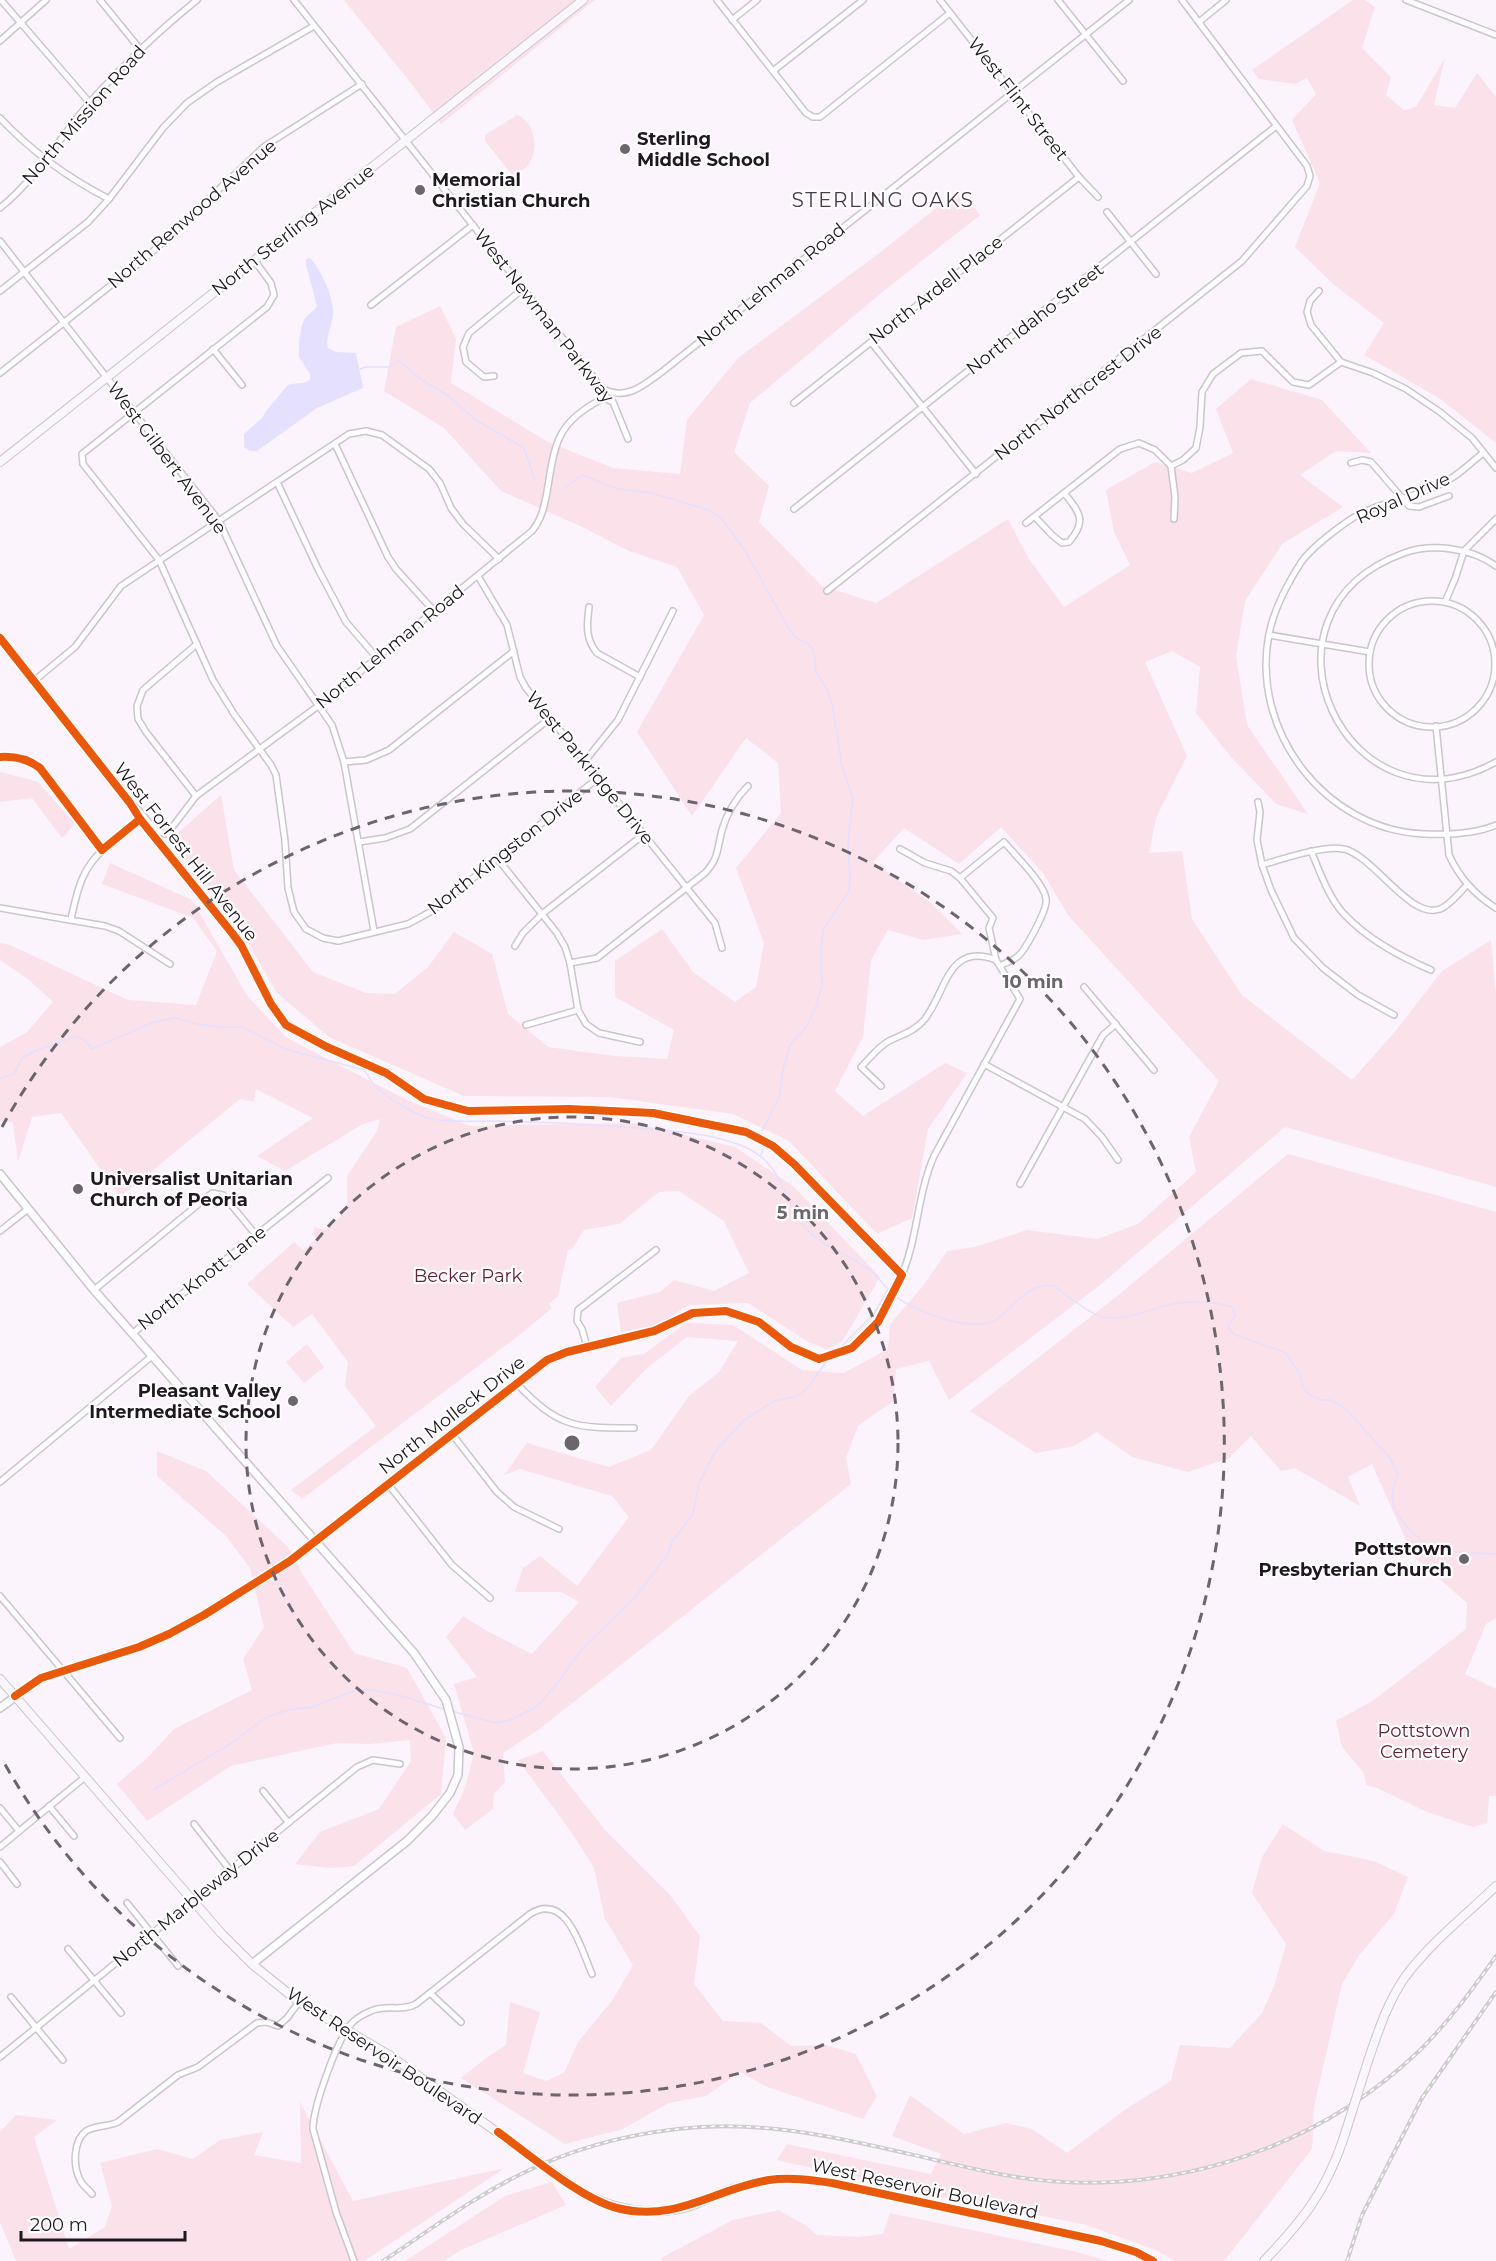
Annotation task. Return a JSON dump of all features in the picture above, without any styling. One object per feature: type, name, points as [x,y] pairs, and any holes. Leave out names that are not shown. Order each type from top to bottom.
[{"type":"main road","name":"North Sterling Avenue","points":[[1,460],[583,0]]},
{"type":"main road","name":"West Reservoir Boulevard","points":[[0,1679],[192,1900],[252,1964],[299,2002],[398,2062],[581,2192],[616,2208],[657,2212],[685,2208],[731,2189],[769,2180],[796,2178],[832,2183],[1101,2241],[1136,2252],[1153,2261]]},
{"type":"main road","points":[[1264,2261],[1300,2223],[1330,2176],[1382,2020],[1405,1978],[1420,1959],[1496,1886]]},
{"type":"street","points":[[0,0],[90,103]]},
{"type":"street","points":[[0,41],[45,0]]},
{"type":"street","points":[[100,0],[140,49]]},
{"type":"street","name":"North Mission Road","points":[[0,208],[23,185],[90,103],[140,49],[196,0]]},
{"type":"street","name":"West Newman Parkway","points":[[294,0],[603,389],[604,398],[613,402],[628,440]]},
{"type":"street","points":[[717,0],[806,113],[813,117],[820,117],[950,13]]},
{"type":"street","points":[[732,20],[757,0]]},
{"type":"street","points":[[773,71],[863,0]]},
{"type":"street","name":"West Flint Street","points":[[940,0],[1079,177],[1098,197]]},
{"type":"street","points":[[1058,0],[1124,81]]},
{"type":"street","name":"North Lehman Road","points":[[603,389],[618,394],[628,394],[663,371],[1129,0]]},
{"type":"street","points":[[1182,0],[1275,127]]},
{"type":"street","points":[[1199,22],[1226,0]]},
{"type":"street","points":[[1406,0],[1496,36]]},
{"type":"street","points":[[0,291],[88,222],[187,103],[217,82],[314,26]]},
{"type":"street","name":"North Renwood Avenue","points":[[0,373],[149,255],[265,146],[362,84]]},
{"type":"street","points":[[0,118],[22,141],[44,159],[76,182],[109,199]]},
{"type":"street","name":"North Northcrest Drive","points":[[827,591],[1242,261],[1302,192],[1310,176],[1307,166],[1275,127]]},
{"type":"street","name":"North Idaho Street","points":[[794,509],[1275,127]]},
{"type":"street","name":"North Ardell Place","points":[[794,403],[1079,177]]},
{"type":"street","points":[[1107,212],[1156,274]]},
{"type":"street","points":[[371,305],[473,225]]},
{"type":"street","name":"West Gilbert Avenue","points":[[0,241],[219,521],[277,646],[332,725],[344,762],[374,931]]},
{"type":"street","points":[[134,413],[267,307],[274,295],[271,283],[254,260]]},
{"type":"street","points":[[494,376],[484,377],[466,362],[463,347],[469,333],[524,288]]},
{"type":"street","points":[[1319,291],[1310,301],[1307,312],[1311,325],[1341,362],[1373,373],[1406,389],[1462,429],[1496,468]]},
{"type":"street","points":[[871,342],[976,474]]},
{"type":"street","points":[[213,350],[242,385]]},
{"type":"street","points":[[1171,466],[1183,460],[1196,448],[1202,392],[1213,374],[1241,353],[1262,351],[1293,382],[1309,385],[1341,362]]},
{"type":"street","name":"North Lehman Road","points":[[130,802],[139,808],[157,832],[167,834],[196,796],[318,706],[532,531],[543,512],[554,450],[561,433],[578,413],[604,398]]},
{"type":"street","name":"North Kingston Drive","points":[[134,413],[82,454],[83,464],[159,560],[213,680],[276,775],[285,841],[288,888],[294,912],[306,929],[322,938],[338,941],[408,924],[432,911],[598,778]]},
{"type":"street","points":[[34,681],[75,648],[121,586],[349,434],[366,431],[382,435],[429,469],[440,483],[451,508],[463,524],[499,559]]},
{"type":"street","points":[[1026,523],[1120,449],[1139,443],[1155,450],[1171,466],[1175,497],[1174,519]]},
{"type":"street","points":[[335,444],[388,557],[434,611]]},
{"type":"street","name":"Royal Drive","points":[[1484,453],[1452,479],[1402,500],[1368,509],[1333,532],[1301,561],[1280,597],[1269,635],[1266,675],[1272,712],[1288,750],[1308,778],[1334,802],[1368,822],[1405,833],[1445,835],[1496,825]]},
{"type":"street","points":[[1351,463],[1362,460],[1371,462],[1409,506],[1419,507],[1449,496]]},
{"type":"street","points":[[277,482],[346,622],[377,658]]},
{"type":"street","points":[[1035,517],[1062,543],[1069,542],[1076,535],[1081,523],[1080,512],[1065,494]]},
{"type":"street","points":[[1445,602],[1464,552],[1496,519]]},
{"type":"street","points":[[1496,566],[1464,552],[1437,548],[1410,551],[1384,560],[1361,575],[1338,603],[1329,619],[1322,645],[1321,670],[1325,696],[1335,719],[1349,740],[1368,757],[1391,770],[1415,777],[1441,779],[1483,770],[1496,762]]},
{"type":"street","name":"West Parkridge Drive","points":[[478,576],[507,625],[523,682],[549,719],[715,922],[722,948]]},
{"type":"street","points":[[1417,602],[1445,602],[1464,610],[1479,623],[1490,640],[1495,659],[1494,680],[1487,694],[1472,712],[1452,723],[1436,726],[1418,725],[1400,718],[1385,706],[1375,690],[1369,671],[1370,652],[1374,639],[1391,615],[1417,602]]},
{"type":"street","points":[[589,608],[587,632],[592,647],[640,677]]},
{"type":"street","name":"North Kingston Drive","points":[[585,761],[618,720],[673,611]]},
{"type":"street","points":[[1269,635],[1370,652]]},
{"type":"street","name":"West Forrest Hill Avenue","points":[[0,639],[241,945],[271,1004],[286,1025],[327,1047],[386,1073],[424,1099],[468,1111],[569,1109],[653,1113],[746,1132],[773,1146],[794,1164],[902,1275]]},
{"type":"street","points":[[196,796],[146,732],[138,719],[137,706],[143,690],[197,644]]},
{"type":"street","points":[[344,762],[366,760],[389,750],[514,651]]},
{"type":"street","points":[[359,842],[386,838],[410,828],[549,719]]},
{"type":"street","points":[[1436,726],[1445,835],[1449,855],[1455,869],[1467,885],[1496,908]]},
{"type":"street","points":[[0,757],[19,757],[30,760],[40,768],[102,850]]},
{"type":"street","points":[[570,963],[597,958],[687,889],[714,863],[726,818],[738,795],[748,786]]},
{"type":"street","points":[[1258,802],[1260,812],[1257,840],[1262,865],[1270,890],[1294,938],[1323,968],[1358,995],[1394,1015]]},
{"type":"street","points":[[71,919],[82,877],[102,850],[140,819]]},
{"type":"street","points":[[515,946],[523,933],[542,914],[644,835]]},
{"type":"street","points":[[881,1086],[861,1067],[888,1042],[916,1028],[925,1020],[942,985],[963,959],[978,955],[998,963],[1017,957],[1024,949],[1044,910],[1046,898],[1040,885],[1004,842],[960,878]]},
{"type":"street","points":[[900,849],[925,863],[951,871],[960,878],[993,918],[989,928],[998,963]]},
{"type":"street","points":[[1262,865],[1311,851],[1344,849],[1374,867],[1396,890],[1413,903],[1429,911],[1441,909],[1467,885]]},
{"type":"street","points":[[1311,851],[1326,885],[1342,912],[1397,956],[1431,970]]},
{"type":"street","points":[[497,858],[561,940],[570,963],[578,1010],[586,1024],[599,1033],[640,1042]]},
{"type":"street","points":[[0,908],[105,926],[119,931],[170,964]]},
{"type":"street","name":"North Molleck Drive","points":[[0,1708],[41,1678],[139,1647],[169,1634],[290,1562],[547,1360],[567,1352],[654,1331],[693,1313],[726,1311],[759,1322],[791,1347],[819,1359],[852,1348],[878,1322],[902,1275],[911,1253],[929,1168],[1020,999],[998,963]]},
{"type":"street","points":[[1084,987],[1154,1070]]},
{"type":"street","points":[[525,1025],[578,1010]]},
{"type":"street","points":[[1020,1184],[1103,1035],[1116,1024]]},
{"type":"street","points":[[984,1064],[1085,1119],[1094,1127],[1118,1160]]},
{"type":"street","points":[[0,1174],[94,1290],[414,1653],[446,1700],[459,1747],[458,1776],[450,1793],[432,1816],[407,1841],[252,1964]]},
{"type":"street","name":"North Knott Lane","points":[[133,1333],[328,1178]]},
{"type":"street","points":[[94,1290],[212,1193],[223,1195],[256,1235]]},
{"type":"street","points":[[0,1231],[28,1209]]},
{"type":"street","points":[[587,1347],[577,1321],[578,1310],[656,1250]]},
{"type":"street","points":[[0,1482],[152,1356]]},
{"type":"street","points":[[517,1384],[538,1406],[554,1417],[591,1428],[634,1428]]},
{"type":"street","points":[[452,1434],[497,1492],[514,1507],[559,1529]]},
{"type":"street","points":[[388,1484],[452,1565],[490,1598]]},
{"type":"street","points":[[0,1596],[120,1738]]},
{"type":"street","name":"North Marbleway Drive","points":[[0,2057],[357,1767],[373,1760],[400,1764]]},
{"type":"street","points":[[0,1847],[85,1777]]},
{"type":"street","points":[[263,1791],[288,1822]]},
{"type":"street","points":[[49,1806],[74,1836]]},
{"type":"street","points":[[0,1808],[19,1831]]},
{"type":"street","points":[[194,1824],[230,1870]]},
{"type":"street","points":[[0,1862],[17,1884]]},
{"type":"street","points":[[127,1903],[178,1966]]},
{"type":"street","points":[[354,2261],[336,2212],[313,2129],[316,2103],[347,2029],[356,2019],[369,2012],[383,2008],[406,2009],[430,1994],[530,1914],[542,1909],[561,1912],[569,1923],[592,1974]]},
{"type":"street","points":[[68,1949],[121,2013]]},
{"type":"street","points":[[430,1994],[461,2022]]},
{"type":"street","points":[[11,1997],[63,2060]]},
{"type":"street","points":[[92,2194],[80,2180],[75,2152],[77,2144],[87,2131],[118,2122],[178,2075],[198,2067],[257,2023],[266,2022],[278,2026],[299,2002]]},
{"type":"green space","points":[[344,0],[595,0],[441,124]]},
{"type":"green space","points":[[1353,0],[1365,0],[1375,7],[1362,48],[1391,77],[1386,95],[1404,110],[1416,107],[1445,58],[1434,105],[1455,108],[1477,73],[1496,97],[1496,443],[1439,398],[1364,355],[1384,323],[1333,284],[1295,247],[1320,183],[1292,120],[1316,94],[1307,78],[1295,84],[1259,79],[1252,70]]},
{"type":"green space","points":[[517,115],[531,128],[534,147],[528,165],[512,175],[485,141],[485,135]]},
{"type":"green space","points":[[960,189],[980,215],[885,290],[750,403],[734,452],[769,486],[759,522],[822,586],[876,603],[1008,519],[1029,559],[1064,607],[1130,565],[1114,532],[1106,490],[1155,462],[1192,473],[1233,453],[1216,409],[1251,379],[1322,400],[1371,453],[1336,451],[1300,475],[1343,507],[1282,544],[1245,601],[1236,656],[1247,725],[1308,814],[1276,804],[1231,757],[1196,713],[1200,667],[1172,651],[1145,662],[1187,756],[1156,818],[1149,853],[1182,851],[1192,919],[1242,995],[1352,1080],[1394,1033],[1442,971],[1491,940],[1496,995],[1496,1187],[1285,1127],[1100,1285],[949,1400],[929,1361],[896,1369],[893,1401],[858,1426],[846,1458],[851,1484],[538,1730],[503,1753],[505,1782],[494,1794],[493,1809],[465,1830],[453,1814],[465,1788],[474,1753],[454,1684],[477,1677],[446,1637],[463,1616],[532,1654],[579,1602],[561,1592],[515,1592],[523,1568],[540,1556],[577,1586],[629,1517],[612,1496],[520,1469],[504,1475],[527,1443],[609,1467],[651,1450],[689,1396],[719,1372],[738,1341],[687,1337],[646,1369],[611,1406],[595,1387],[621,1358],[644,1354],[686,1323],[733,1325],[802,1370],[844,1373],[888,1349],[890,1324],[923,1286],[947,1251],[975,1247],[1027,1230],[1097,1239],[1138,1224],[1196,1172],[1189,1137],[1219,1081],[1068,915],[1043,873],[1001,827],[959,864],[904,828],[873,862],[931,903],[962,934],[923,940],[888,930],[871,960],[863,1037],[835,1091],[863,1116],[945,1063],[967,1073],[928,1129],[912,1218],[877,1234],[789,1141],[733,1114],[609,1097],[464,1096],[329,1037],[277,993],[242,932],[172,838],[221,795],[234,870],[313,972],[366,993],[395,994],[428,967],[454,932],[492,954],[508,1014],[548,1047],[615,1056],[667,1059],[674,1030],[615,997],[615,961],[662,929],[693,972],[735,1002],[756,987],[764,943],[736,868],[781,813],[778,763],[746,738],[692,816],[637,732],[704,615],[677,567],[629,551],[580,526],[501,491],[444,428],[384,391],[396,327],[440,306],[456,339],[451,383],[546,441],[613,468],[680,474],[687,420],[738,358],[882,251]]},
{"type":"green space","points":[[0,772],[38,782],[75,824],[62,838],[32,798],[0,802]]},
{"type":"green space","name":"Becker Park","points":[[110,863],[192,900],[248,997],[287,1038],[407,1100],[470,1126],[634,1123],[735,1147],[793,1186],[880,1277],[842,1342],[826,1349],[808,1342],[748,1303],[689,1305],[657,1325],[621,1332],[617,1303],[660,1292],[674,1280],[714,1291],[749,1273],[724,1221],[679,1191],[659,1192],[619,1224],[584,1230],[572,1249],[568,1250],[558,1296],[549,1304],[552,1308],[302,1499],[291,1490],[376,1426],[345,1386],[348,1362],[312,1314],[293,1327],[247,1284],[294,1242],[303,1250],[315,1240],[314,1227],[325,1230],[347,1211],[347,1176],[377,1131],[380,1119],[363,1124],[285,1171],[257,1156],[313,1118],[256,1089],[254,1102],[240,1099],[120,1197],[61,1113],[32,1117],[18,1162],[13,1122],[0,1121],[0,1047],[26,1033],[53,1002],[28,979],[0,960],[0,943],[10,945],[128,1000],[196,1005],[217,951],[193,918],[102,884]]},
{"type":"green space","name":"Pottstown Cemetery","points":[[1288,1154],[1496,1212],[1496,1618],[1486,1624],[1465,1674],[1496,1689],[1496,1796],[1489,1796],[1487,1823],[1473,1827],[1427,1812],[1366,1785],[1364,1773],[1342,1747],[1336,1721],[1374,1700],[1466,1629],[1467,1603],[1413,1556],[1372,1464],[1348,1477],[1360,1506],[1295,1468],[1281,1471],[1251,1436],[1229,1458],[1188,1472],[1132,1457],[1097,1432],[1074,1446],[1036,1453],[970,1411],[1116,1297]]},
{"type":"green space","points":[[307,1344],[324,1367],[304,1383],[286,1362]]},
{"type":"green space","points":[[157,1451],[206,1471],[288,1547],[303,1575],[354,1653],[407,1668],[446,1738],[441,1794],[354,1866],[330,1868],[295,1864],[320,1832],[379,1809],[411,1761],[410,1740],[370,1744],[337,1743],[231,1766],[147,1821],[117,1784],[149,1756],[174,1729],[252,1690],[243,1659],[264,1627],[250,1568],[225,1535],[157,1476]]},
{"type":"green space","points":[[543,1751],[605,1830],[670,1895],[700,1936],[694,1984],[723,2021],[761,2023],[791,2046],[826,2045],[856,2054],[877,2096],[863,2119],[767,2087],[740,2072],[706,2096],[669,2103],[623,2129],[565,2144],[461,2078],[506,2045],[510,2002],[540,2012],[523,2073],[546,2081],[564,2073],[578,2042],[612,2001],[633,1965],[605,1919],[594,1868],[570,1830],[518,1760]]},
{"type":"green space","points":[[1283,1824],[1324,1851],[1374,1861],[1408,1877],[1394,1914],[1360,1954],[1342,1984],[1314,2107],[1312,2149],[1224,2261],[1175,2261],[1154,2249],[1083,2224],[935,2196],[777,2160],[787,2144],[931,2174],[941,2154],[892,2136],[910,2095],[964,2134],[1006,2123],[1032,2129],[1067,2153],[1126,2109],[1171,2081],[1180,2045],[1230,2048],[1262,2013],[1274,1986],[1286,1944],[1252,1893],[1262,1857]]},
{"type":"green space","points":[[300,2102],[353,2201],[505,2168],[364,2261],[16,2261],[0,2222],[0,2132],[16,2115],[57,2120],[34,2137],[69,2249],[105,2227],[112,2206],[100,2163],[157,2149],[193,2159],[220,2140],[263,2132],[254,2155],[301,2163]]},
{"type":"green space","points":[[552,2182],[566,2205],[459,2251],[444,2261],[405,2261],[505,2196]]},
{"type":"green space","points":[[779,2210],[817,2235],[858,2237],[883,2234],[890,2213],[1077,2252],[1108,2261],[662,2261],[661,2258],[733,2220]]},
{"type":"shaded area","points":[[310,258],[323,277],[332,301],[333,315],[327,340],[328,348],[336,352],[356,353],[363,388],[317,408],[257,451],[250,451],[244,447],[244,434],[262,418],[288,385],[310,380],[310,374],[299,357],[302,325],[306,317],[317,306],[306,265],[306,259]]},
{"type":"waterway","points":[[360,369],[390,367],[398,360],[422,380],[447,395],[476,420],[524,448],[535,480]]},
{"type":"waterway","points":[[564,488],[582,475],[618,489],[651,493],[709,510],[722,519],[744,549],[789,629],[796,638],[807,643],[814,651],[816,671],[827,690],[833,708],[842,767],[853,799],[848,842],[849,891],[823,930],[822,986],[816,1007],[807,1026],[790,1045],[779,1097],[762,1131]]},
{"type":"waterway","points":[[0,1078],[14,1074],[22,1058],[77,1036],[86,1041],[92,1049],[154,1022],[175,1018],[197,1024],[243,1027],[285,1049],[364,1070],[375,1086],[394,1101],[422,1116],[436,1120],[612,1126],[699,1134],[735,1143],[758,1155],[774,1171],[809,1232],[817,1239],[864,1265],[891,1292]]},
{"type":"waterway","points":[[761,1155],[763,1149]]},
{"type":"waterway","points":[[894,1295],[903,1302],[946,1320],[977,1324],[990,1322],[1000,1317],[1031,1290],[1047,1285],[1055,1286],[1088,1310],[1106,1317],[1125,1317],[1188,1302],[1210,1302],[1232,1307],[1235,1316],[1228,1327],[1233,1334],[1286,1353],[1300,1375],[1303,1388],[1310,1395],[1321,1400],[1331,1400],[1346,1409],[1390,1458],[1398,1474],[1393,1489],[1394,1506],[1411,1531],[1436,1548],[1496,1554]]},
{"type":"waterway","points":[[839,1349],[873,1315],[888,1290]]},
{"type":"waterway","points":[[451,1711],[496,1723],[510,1720],[536,1707],[556,1685],[582,1649],[636,1596],[668,1554],[672,1542],[693,1514],[699,1484],[715,1452],[743,1421],[774,1401],[798,1396],[811,1384],[827,1360]]},
{"type":"waterway","points":[[155,1789],[230,1744],[267,1717],[288,1710],[312,1707],[356,1690],[372,1690],[402,1696],[447,1710]]},
{"type":"railway","points":[[383,2261],[484,2194],[538,2166],[596,2145],[637,2135],[678,2129],[719,2126],[759,2127],[798,2132],[877,2146],[994,2173],[1051,2181],[1108,2182],[1165,2176],[1221,2164],[1274,2145],[1326,2120],[1374,2089],[1418,2052],[1439,2030],[1496,1956]]},
{"type":"railway","points":[[1347,2261],[1362,2215],[1422,2098],[1496,1992]]},
{"type":"cycle path","points":[[0,638],[241,945],[271,1004],[286,1025],[327,1047],[386,1073],[424,1099],[468,1111],[569,1109],[653,1113],[746,1132],[773,1146],[794,1164],[902,1275],[878,1322],[852,1348],[819,1359],[791,1347],[759,1322],[726,1311],[693,1313],[654,1331],[567,1352],[547,1360],[290,1561],[204,1615],[169,1634],[139,1647],[41,1678],[15,1696]]},
{"type":"cycle path","points":[[0,757],[22,759],[40,768],[102,850],[140,819]]},
{"type":"cycle path","points":[[498,2132],[572,2186],[588,2196],[617,2208],[658,2211],[694,2203],[749,2184],[769,2180],[808,2180],[832,2183],[1101,2241],[1136,2252],[1153,2261]]},
{"type":"place","name":"Sterling Middle School","points":[[625,149]]},
{"type":"place","name":"Memorial Christian Church","points":[[420,190]]},
{"type":"place","name":"Universalist Unitarian Church of Peoria","points":[[78,1189]]},
{"type":"place","name":"Pleasant Valley Intermediate School","points":[[293,1401]]},
{"type":"place","name":"Pottstown Presbyterian Church","points":[[1464,1559]]},
{"type":"district","name":"STERLING OAKS","points":[[883,200]]}]
